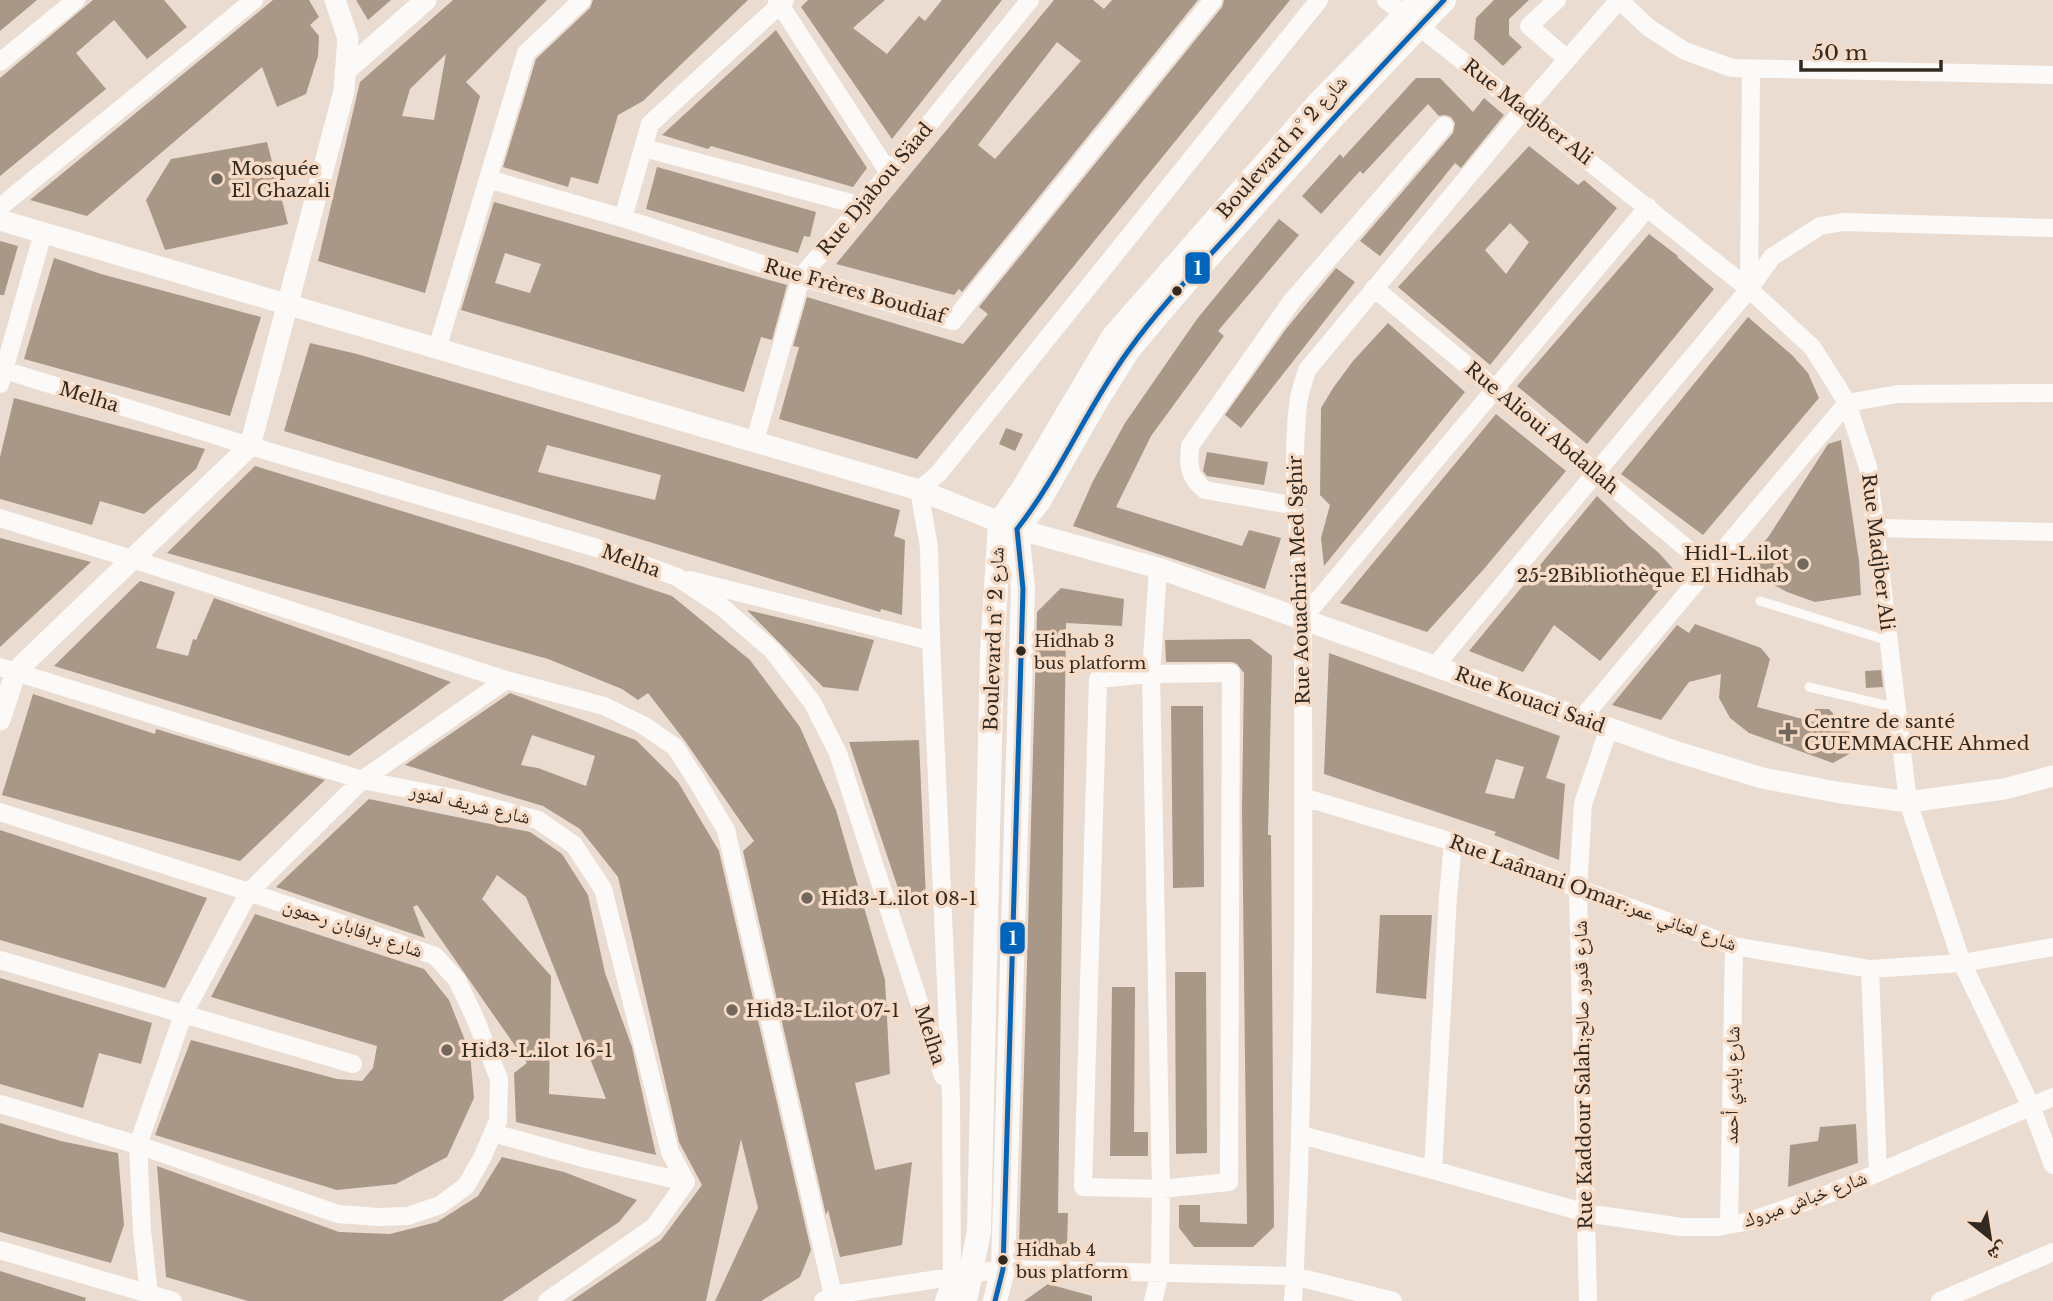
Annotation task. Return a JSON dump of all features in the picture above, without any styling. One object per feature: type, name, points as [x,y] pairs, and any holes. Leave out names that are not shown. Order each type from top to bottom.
[{"type":"main road","name":"Boulevard n° شارع 2","points":[[965,1301],[961,1276],[979,1231],[992,652],[1008,526],[1023,489],[1114,337],[1318,104],[1415,14],[1444,0]]},
{"type":"main road","name":"Boulevard n° شارع 2","points":[[995,1301],[1003,1269],[1023,589],[1008,526]]},
{"type":"street","points":[[0,62],[76,0]]},
{"type":"street","points":[[0,207],[254,0]]},
{"type":"street","points":[[0,720],[8,669],[132,559],[250,446],[344,91],[348,38],[334,0]]},
{"type":"street","points":[[345,71],[426,0]]},
{"type":"street","points":[[437,349],[526,53],[582,0]]},
{"type":"street","name":"Rue Djabou Säad","points":[[755,441],[802,277],[1030,0]]},
{"type":"street","name":"Rue Frères Boudiaf","points":[[488,179],[623,218],[802,277],[953,321],[1213,0]]},
{"type":"street","points":[[944,1301],[961,1276],[951,1100],[929,547],[919,491],[939,473],[1319,0]]},
{"type":"street","name":"Rue Madjber Ali","points":[[1386,0],[1415,14],[1524,109],[1749,289],[1812,347],[1847,403],[1868,467],[1908,802],[1962,963],[2031,1106],[2053,1165]]},
{"type":"street","points":[[1557,0],[1529,26],[1567,59]]},
{"type":"street","points":[[1619,0],[1649,28],[1685,51],[1732,68],[2053,75]]},
{"type":"street","name":"Rue Aouachria Med Sghir","points":[[1293,1301],[1301,1135],[1303,797],[1303,618],[1294,452],[1298,403],[1307,370],[1524,109],[1619,0]]},
{"type":"street","points":[[623,218],[650,124],[781,2],[889,173]]},
{"type":"street","points":[[1749,289],[1751,69]]},
{"type":"street","points":[[1297,506],[1205,490],[1194,482],[1190,470],[1190,446],[1291,302],[1444,126]]},
{"type":"street","points":[[643,148],[862,206]]},
{"type":"street","points":[[1303,618],[1648,207]]},
{"type":"street","name":"Rue Kouaci Said","points":[[0,220],[919,491],[1008,526],[1158,568],[1671,750],[1762,778],[1908,802],[2004,789],[2053,776]]},
{"type":"street","points":[[1435,666],[1749,289],[1772,257],[1820,226],[1843,222],[2053,228]]},
{"type":"street","points":[[2,377],[43,233]]},
{"type":"street","name":"Rue Alioui Abdallah","points":[[1374,288],[1709,567]]},
{"type":"street","name":"Melha","points":[[2,377],[250,446],[597,548],[677,577],[722,607],[772,650],[812,702],[838,753],[951,1100]]},
{"type":"street","points":[[1582,718],[1847,403],[1898,394],[2053,393]]},
{"type":"street","points":[[0,518],[506,680],[604,706],[643,725],[675,747],[726,830],[829,1299],[1003,1269],[1294,1276],[1393,1301]]},
{"type":"street","points":[[1876,528],[2053,532]]},
{"type":"street","points":[[1153,1301],[1160,1273],[1161,1189],[1151,674],[1158,568]]},
{"type":"street","points":[[677,577],[931,641]]},
{"type":"street","name":"شارع شريف لمنور","points":[[8,669],[362,780],[464,800],[538,820],[574,845],[603,889],[670,1152],[687,1182]]},
{"type":"street","points":[[1231,673],[1229,1182],[1161,1189],[1083,1187],[1098,679],[1151,674],[1231,673]]},
{"type":"street","points":[[150,1298],[142,1231],[138,1145],[183,1015],[249,892],[362,780],[506,680]]},
{"type":"street","name":"Rue Kaddour Salah;شارع قدور صالح","points":[[1588,1301],[1578,890],[1583,804],[1609,728]]},
{"type":"street","name":"Rue Laânani Omar;شارع لعناني عمر","points":[[1303,797],[1453,842],[1734,946],[1870,969],[1962,963],[2053,947]]},
{"type":"street","name":"شارع برافابان رحمون","points":[[0,811],[436,956],[457,980],[499,1079],[498,1121],[466,1186],[440,1206],[408,1216],[338,1214],[138,1145],[0,1104]]},
{"type":"street","points":[[1433,1170],[1453,842]]},
{"type":"street","name":"شارع بايدي أحمد","points":[[1729,1225],[1734,946]]},
{"type":"street","points":[[0,960],[353,1064]]},
{"type":"street","points":[[1870,969],[1878,1173]]},
{"type":"street","name":"شارع خباش مبروك","points":[[1301,1135],[1586,1213],[1681,1227],[1718,1227],[1750,1221],[1831,1193],[2053,1097]]},
{"type":"street","points":[[493,1133],[687,1182],[654,1227],[547,1301]]},
{"type":"street","points":[[0,1251],[150,1298],[173,1301]]},
{"type":"street","points":[[1944,1300],[2053,1251]]},
{"type":"lane","points":[[1760,601],[1890,641]]},
{"type":"lane","points":[[1809,687],[1897,708]]},
{"type":"building","points":[[0,0],[37,0],[0,31]]},
{"type":"building","points":[[93,0],[164,0],[187,27],[147,59],[114,20],[76,53],[106,89],[0,176],[0,78]]},
{"type":"building","points":[[273,0],[309,0],[319,17],[310,25],[319,36],[318,56],[306,94],[277,107],[262,67],[87,216],[30,200]]},
{"type":"building","points":[[356,0],[391,0],[368,20]]},
{"type":"building","points":[[453,0],[547,0],[466,82],[480,96],[425,293],[318,261],[360,82]],"holes":[[[446,54],[434,120],[402,116],[410,89]]]},
{"type":"building","points":[[593,0],[748,0],[643,101],[618,115],[598,184],[571,177],[568,187],[503,167],[536,59],[590,8]]},
{"type":"building","points":[[808,0],[885,0],[853,28],[887,54],[919,16],[925,21],[942,0],[1002,0],[892,139],[801,7]]},
{"type":"building","points":[[1054,0],[1093,0],[1104,9],[1112,0],[1198,0],[962,292],[959,289],[954,295],[836,264]],"holes":[[[1057,42],[1081,61],[995,159],[978,145]]]},
{"type":"building","points":[[1224,0],[1290,0],[917,459],[779,419],[799,347],[793,346],[807,297],[963,344],[988,314],[979,307],[1222,7]]},
{"type":"building","points":[[1494,0],[1529,0],[1509,19],[1509,35],[1522,47],[1503,66],[1474,39],[1476,18]]},
{"type":"building","points":[[776,30],[867,168],[853,187],[711,146],[708,149],[662,135]]},
{"type":"building","points":[[1416,78],[1440,78],[1473,112],[1484,98],[1504,115],[1461,168],[1455,163],[1380,256],[1360,241],[1453,133],[1455,123],[1451,117],[1439,116],[1428,104],[1363,174],[1360,171],[1321,214],[1302,196],[1340,154],[1343,158]]},
{"type":"building","name":"Mosquée El Ghazali","points":[[267,142],[288,224],[165,250],[146,200],[171,159]]},
{"type":"building","points":[[1529,146],[1578,185],[1584,180],[1617,208],[1490,365],[1398,287]],"holes":[[[1510,223],[1529,242],[1506,274],[1485,250]]]},
{"type":"building","points":[[657,167],[816,212],[810,237],[804,236],[798,253],[646,209]]},
{"type":"building","points":[[494,202],[787,285],[772,340],[761,337],[744,392],[461,310]],"holes":[[[505,253],[541,264],[530,293],[495,283]]]},
{"type":"building","points":[[1279,219],[1299,235],[1218,331],[1224,336],[1151,436],[1116,507],[1242,546],[1249,530],[1281,538],[1265,589],[1073,526],[1093,481],[1125,423],[1197,319]]},
{"type":"building","points":[[1649,234],[1714,289],[1587,444],[1517,386]]},
{"type":"building","points":[[0,241],[18,246],[4,295],[0,295]]},
{"type":"building","points":[[54,258],[101,274],[261,317],[230,416],[24,359]]},
{"type":"building","points":[[1336,268],[1355,282],[1241,428],[1225,415],[1286,329]]},
{"type":"building","points":[[1748,317],[1792,355],[1808,373],[1819,398],[1703,535],[1621,474]]},
{"type":"building","points":[[1388,323],[1465,392],[1324,566],[1321,538],[1330,505],[1320,495],[1321,408],[1353,361]]},
{"type":"building","points":[[310,343],[357,354],[900,510],[894,536],[905,540],[902,615],[881,609],[880,612],[284,431]],"holes":[[[547,445],[661,475],[655,500],[538,472]]]},
{"type":"building","points":[[14,398],[205,449],[196,469],[144,514],[100,501],[92,525],[0,499],[0,457]]},
{"type":"building","points":[[1496,414],[1566,471],[1427,632],[1340,603]]},
{"type":"building","points":[[1006,428],[1023,434],[1015,451],[999,444]]},
{"type":"building","points":[[1841,440],[1859,561],[1861,595],[1815,602],[1787,592],[1743,568],[1769,536],[1828,444]]},
{"type":"building","points":[[1207,452],[1268,462],[1264,485],[1207,476],[1203,471]]},
{"type":"building","name":"Hid3-L.ilot 08-1","points":[[255,466],[672,596],[750,660],[800,727],[836,810],[885,980],[890,1074],[855,1083],[875,1170],[912,1162],[902,1245],[840,1257],[828,1210],[826,1215],[743,851],[754,841],[685,741],[648,693],[638,700],[622,689],[548,659],[167,553]]},
{"type":"building","points":[[1597,496],[1675,571],[1600,661],[1554,625],[1523,672],[1469,651]]},
{"type":"building","points":[[0,538],[91,562],[0,647]]},
{"type":"building","points":[[140,581],[175,592],[156,648],[188,656],[193,639],[196,640],[214,598],[451,682],[349,756],[54,666]]},
{"type":"building","points":[[1061,588],[1124,599],[1122,626],[1066,623],[1058,1213],[1068,1213],[1067,1247],[1019,1245],[1037,612]]},
{"type":"building","points":[[747,610],[874,640],[858,691],[823,687]]},
{"type":"building","points":[[1695,624],[1761,648],[1770,659],[1757,707],[1814,722],[1815,709],[1829,709],[1863,746],[1833,763],[1749,733],[1730,718],[1719,698],[1721,674],[1689,682],[1661,720],[1612,705],[1677,625],[1689,633]]},
{"type":"building","points":[[1250,639],[1272,656],[1268,835],[1271,835],[1274,1227],[1253,1247],[1194,1247],[1179,1228],[1179,1205],[1200,1205],[1200,1222],[1247,1224],[1242,809],[1244,673],[1232,662],[1166,662],[1165,640]]},
{"type":"building","points":[[1329,653],[1560,736],[1546,778],[1565,784],[1559,860],[1494,835],[1496,832],[1324,774]],"holes":[[[1496,759],[1524,767],[1514,799],[1485,793]]]},
{"type":"building","points":[[1881,670],[1883,687],[1866,688],[1865,671]]},
{"type":"building","name":"Hid3-L.ilot 07-1","points":[[510,693],[636,740],[678,782],[719,851],[811,1250],[800,1277],[761,1301],[715,1301],[758,1208],[741,1139],[706,1301],[571,1301],[661,1240],[702,1185],[679,1142],[618,877],[580,829],[543,806],[405,765]],"holes":[[[532,735],[595,756],[586,786],[538,768],[521,765]]]},
{"type":"building","points":[[33,694],[155,734],[156,729],[325,780],[240,861],[2,795]]},
{"type":"building","points":[[1171,706],[1203,706],[1204,887],[1173,888]]},
{"type":"building","points":[[919,740],[926,899],[903,903],[849,742]]},
{"type":"building","points":[[369,799],[530,832],[562,854],[588,895],[605,973],[632,1047],[656,1155],[516,1122],[514,1073],[527,1063],[417,905],[413,907],[425,938],[276,887]],"holes":[[[497,875],[526,897],[606,1099],[549,1094],[551,976],[482,899]]]},
{"type":"building","points":[[0,830],[207,898],[165,988],[0,940]]},
{"type":"building","name":"Hid3-L.ilot 16-1","points":[[255,914],[424,969],[449,1000],[470,1053],[474,1098],[447,1157],[396,1184],[337,1190],[155,1135],[191,1040],[337,1079],[362,1081],[373,1068],[377,1046],[211,997]]},
{"type":"building","points":[[1380,915],[1432,915],[1426,999],[1376,993]]},
{"type":"building","points":[[1175,972],[1206,972],[1207,1153],[1176,1154]]},
{"type":"building","points":[[0,978],[152,1023],[141,1064],[99,1053],[83,1108],[0,1084]]},
{"type":"building","points":[[1112,987],[1135,987],[1134,1132],[1148,1132],[1148,1156],[1110,1156]]},
{"type":"building","points":[[0,1123],[61,1141],[118,1153],[124,1225],[111,1263],[0,1232]]},
{"type":"building","points":[[1856,1124],[1858,1163],[1788,1187],[1790,1145],[1818,1141],[1820,1127]]},
{"type":"building","points":[[502,1157],[564,1172],[637,1200],[619,1222],[502,1301],[248,1301],[166,1277],[157,1166],[339,1232],[390,1234],[437,1222],[478,1196]]},
{"type":"building","points":[[0,1271],[86,1298],[85,1301],[0,1301]]},
{"type":"building","points":[[1048,1284],[1092,1296],[1092,1301],[1024,1301]]},
{"type":"transit line","name":"1","points":[[995,1301],[1003,1269],[1023,589],[1017,529],[1033,508],[1114,372],[1153,319],[1444,0]]},
{"type":"place","name":"Mosquée El Ghazali","points":[[217,179]]},
{"type":"place","name":"Hid1-L.ilot 25-2Bibliothèque El Hidhab","points":[[1803,564]]},
{"type":"place","name":"Hidhab 3 bus platform","points":[[1021,651]]},
{"type":"place","name":"Centre de santé GUEMMACHE Ahmed","points":[[1788,732]]},
{"type":"place","name":"Hid3-L.ilot 08-1","points":[[807,898]]},
{"type":"place","name":"Hid3-L.ilot 07-1","points":[[732,1010]]},
{"type":"place","name":"Hid3-L.ilot 16-1","points":[[447,1050]]},
{"type":"place","name":"Hidhab 4 bus platform","points":[[1003,1260]]}]
